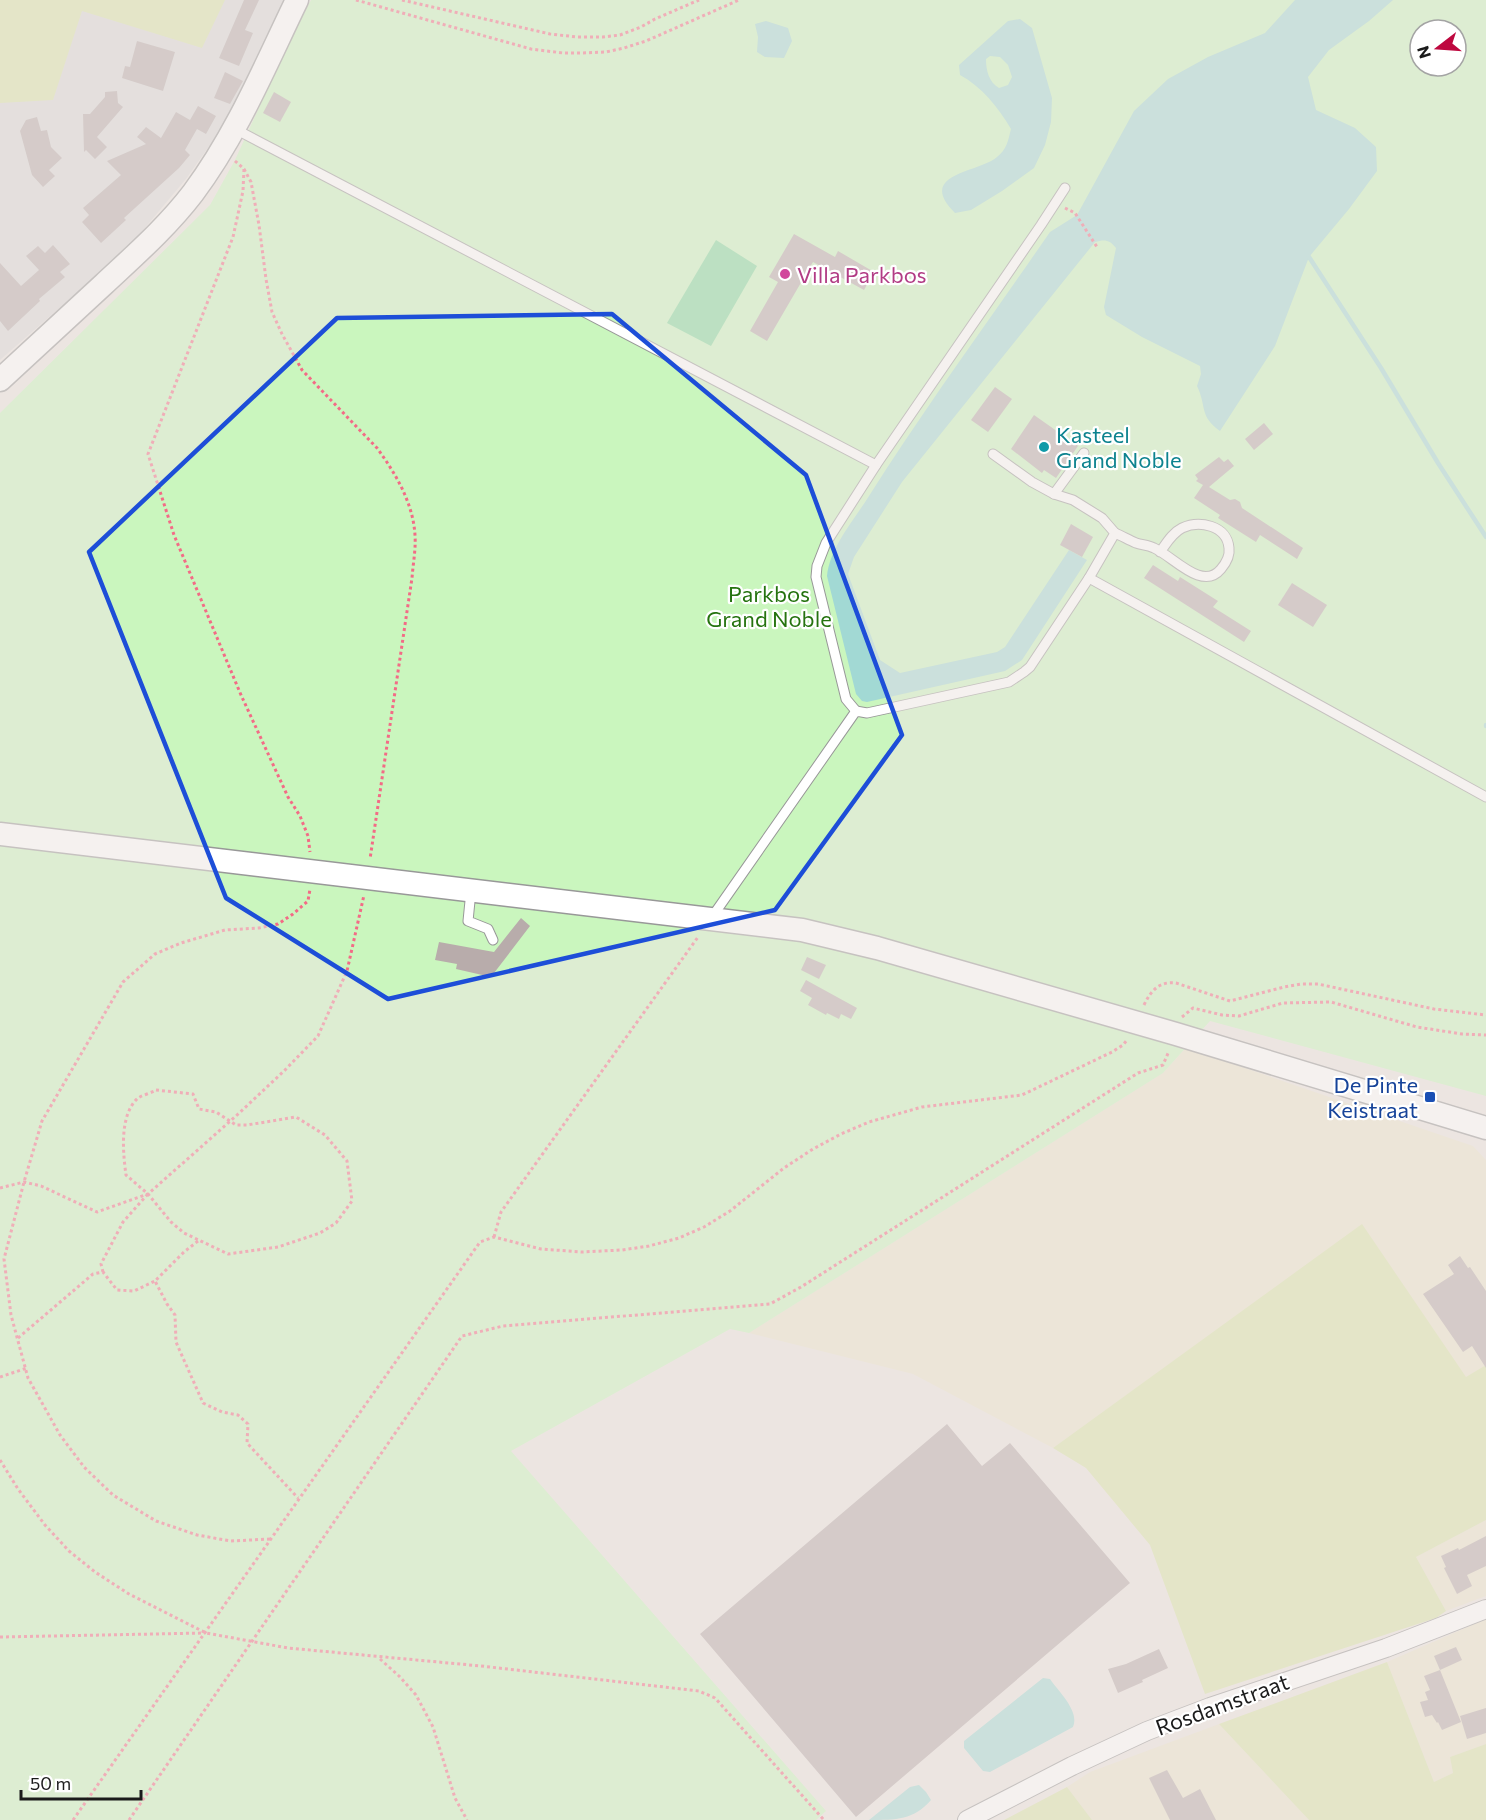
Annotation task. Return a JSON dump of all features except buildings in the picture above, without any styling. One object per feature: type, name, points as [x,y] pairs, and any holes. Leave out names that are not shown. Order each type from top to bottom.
[{"type":"street","points":[[0,380],[165,226],[193,193],[234,129],[297,0]]},
{"type":"street","points":[[0,834],[802,930],[877,948],[1176,1034],[1486,1128]]},
{"type":"street","name":"Rosdamstraat","points":[[967,1820],[1072,1766],[1147,1731],[1210,1707],[1386,1648],[1486,1610]]},
{"type":"lane","points":[[234,129],[876,465]]},
{"type":"lane","points":[[1065,188],[876,465],[826,543],[817,566],[816,577],[846,699],[856,711],[867,713],[1009,681],[1024,672],[1030,667],[1089,578],[1115,533]]},
{"type":"lane","points":[[1054,494],[1084,453]]},
{"type":"lane","points":[[993,454],[1032,483],[1073,500],[1101,518],[1115,533],[1154,548],[1194,575],[1210,577],[1220,571],[1230,553],[1225,536],[1206,524],[1183,528],[1172,536],[1160,552]]},
{"type":"lane","points":[[1089,578],[1486,797]]},
{"type":"lane","points":[[711,920],[856,711]]},
{"type":"lane","points":[[471,891],[468,921],[488,929],[493,940]]},
{"type":"path","points":[[356,0],[531,49],[562,53],[606,52],[624,48],[646,41],[739,0]]},
{"type":"path","points":[[402,0],[550,34],[594,37],[620,35],[699,0]]},
{"type":"path","points":[[198,1241],[184,1251],[155,1281],[134,1291],[117,1290],[102,1272],[101,1264],[123,1222],[148,1194],[284,1071],[318,1036],[347,971],[367,878],[412,578],[415,537],[413,520],[403,491],[386,460],[303,370],[282,334],[272,312],[251,182],[244,169],[222,151]]},
{"type":"path","points":[[244,169],[243,191],[233,237],[148,454],[174,535],[241,695],[308,836],[312,872],[308,901],[278,924],[259,928],[225,930],[155,954],[123,982],[42,1121],[4,1259],[11,1314],[28,1378],[60,1435],[84,1467],[113,1495],[156,1521],[198,1535],[231,1541],[270,1539]]},
{"type":"path","points":[[1075,213],[1097,247]]},
{"type":"path","points":[[494,1237],[501,1212],[711,920]]},
{"type":"path","points":[[74,1820],[480,1242],[494,1237],[541,1248],[582,1252],[622,1250],[679,1238],[704,1227],[730,1210],[784,1168],[813,1149],[869,1122],[922,1107],[1022,1095],[1113,1052],[1130,1036],[1148,996],[1161,984],[1167,982],[1176,982],[1230,1001],[1284,987],[1318,984],[1434,1010],[1486,1015]]},
{"type":"path","points":[[129,1820],[462,1336],[503,1326],[770,1304],[822,1274],[1138,1073],[1163,1065],[1182,1017],[1193,1008],[1222,1015],[1239,1016],[1283,1003],[1331,1002],[1417,1027],[1486,1035]]},
{"type":"path","points":[[156,1090],[193,1094],[199,1109],[216,1112],[229,1121],[236,1125],[247,1125],[296,1117],[325,1135],[347,1161],[352,1201],[336,1223],[320,1233],[278,1247],[228,1254],[184,1233],[171,1222],[148,1194],[126,1175],[123,1155],[126,1114],[139,1098],[156,1090]]},
{"type":"path","points":[[0,1188],[24,1182],[40,1186],[97,1212],[148,1194]]},
{"type":"path","points":[[18,1338],[93,1274],[102,1272]]},
{"type":"path","points":[[155,1281],[175,1315],[176,1342],[203,1403],[222,1412],[238,1415],[248,1424],[247,1443],[298,1498]]},
{"type":"path","points":[[0,1377],[27,1368]]},
{"type":"path","points":[[0,1460],[45,1525],[69,1551],[95,1572],[129,1594],[206,1633]]},
{"type":"path","points":[[0,1637],[206,1633],[288,1648],[492,1667],[699,1691],[715,1698],[824,1820]]},
{"type":"path","points":[[378,1657],[416,1695],[433,1727],[455,1798],[467,1820]]},
{"type":"highlighted area","points":[[612,314],[806,475],[902,735],[775,910],[388,999],[226,898],[89,552],[337,318]]},
{"type":"shaded area","points":[[0,0],[288,0],[234,111],[186,179],[128,248],[0,360]]},
{"type":"shaded area","points":[[1186,1048],[1473,1146],[1486,1160],[1486,1365],[1466,1378],[1362,1225],[1053,1448],[913,1374],[749,1333],[1163,1073]]},
{"type":"shaded area","points":[[1486,1520],[1486,1596],[1446,1611],[1416,1557]]},
{"type":"shaded area","points":[[1486,1619],[1486,1744],[1450,1757],[1453,1773],[1434,1782],[1387,1662]]},
{"type":"shaded area","points":[[1219,1724],[1309,1820],[1092,1820],[1067,1787],[1090,1772]]},
{"type":"green space","points":[[0,0],[225,0],[202,48],[82,11],[53,100],[0,103]]},
{"type":"green space","name":"Parkbos Grand Noble","points":[[311,0],[1486,0],[1486,1096],[1210,1021],[1163,1073],[749,1333],[730,1329],[511,1451],[826,1811],[816,1820],[0,1820],[0,413],[210,205],[235,160],[288,44]]},
{"type":"green space","points":[[716,240],[757,266],[711,346],[667,323]]},
{"type":"green space","points":[[1362,1224],[1466,1377],[1486,1365],[1486,1520],[1416,1557],[1446,1611],[1436,1618],[1205,1694],[1150,1545],[1086,1468],[1053,1448]]},
{"type":"green space","points":[[1387,1662],[1434,1782],[1453,1773],[1450,1757],[1486,1744],[1486,1820],[1309,1820],[1219,1724]]},
{"type":"green space","points":[[1067,1787],[1092,1820],[1004,1820]]},
{"type":"water","points":[[1295,0],[1393,0],[1329,50],[1308,77],[1316,110],[1355,128],[1376,147],[1377,171],[1309,257],[1275,346],[1220,431],[1209,421],[1204,411],[1197,386],[1201,374],[1200,366],[1142,337],[1106,315],[1104,307],[1116,248],[1107,241],[1095,242],[902,482],[854,557],[848,574],[880,660],[900,673],[997,652],[1005,647],[1069,550],[1087,560],[1022,660],[1005,671],[867,702],[862,701],[856,694],[827,576],[833,555],[844,534],[935,396],[1050,232],[1077,215],[1134,111],[1168,79],[1208,57],[1265,33]]},
{"type":"water","points":[[1020,19],[1032,28],[1052,98],[1051,122],[1045,145],[1034,168],[971,210],[955,213],[945,200],[942,190],[946,182],[954,176],[997,157],[1005,148],[1011,129],[989,98],[960,75],[959,65],[1008,21]],"holes":[[[990,56],[1000,57],[1008,65],[1012,77],[1008,85],[999,88],[989,76],[986,59]]]},
{"type":"water","points":[[766,21],[788,28],[792,41],[784,58],[765,57],[757,52],[758,37],[755,24]]},
{"type":"water","points":[[1043,1678],[1050,1679],[1071,1708],[1073,1727],[990,1772],[983,1771],[964,1748],[964,1741]]},
{"type":"water","points":[[919,1785],[931,1800],[918,1812],[904,1818],[869,1820],[910,1787]]},
{"type":"waterway","points":[[1309,257],[1486,537]]},
{"type":"place","name":"Villa Parkbos","points":[[785,274]]},
{"type":"place","name":"Kasteel Grand Noble","points":[[1044,447]]},
{"type":"place","name":"De Pinte Keistraat","points":[[1430,1097]]}]
